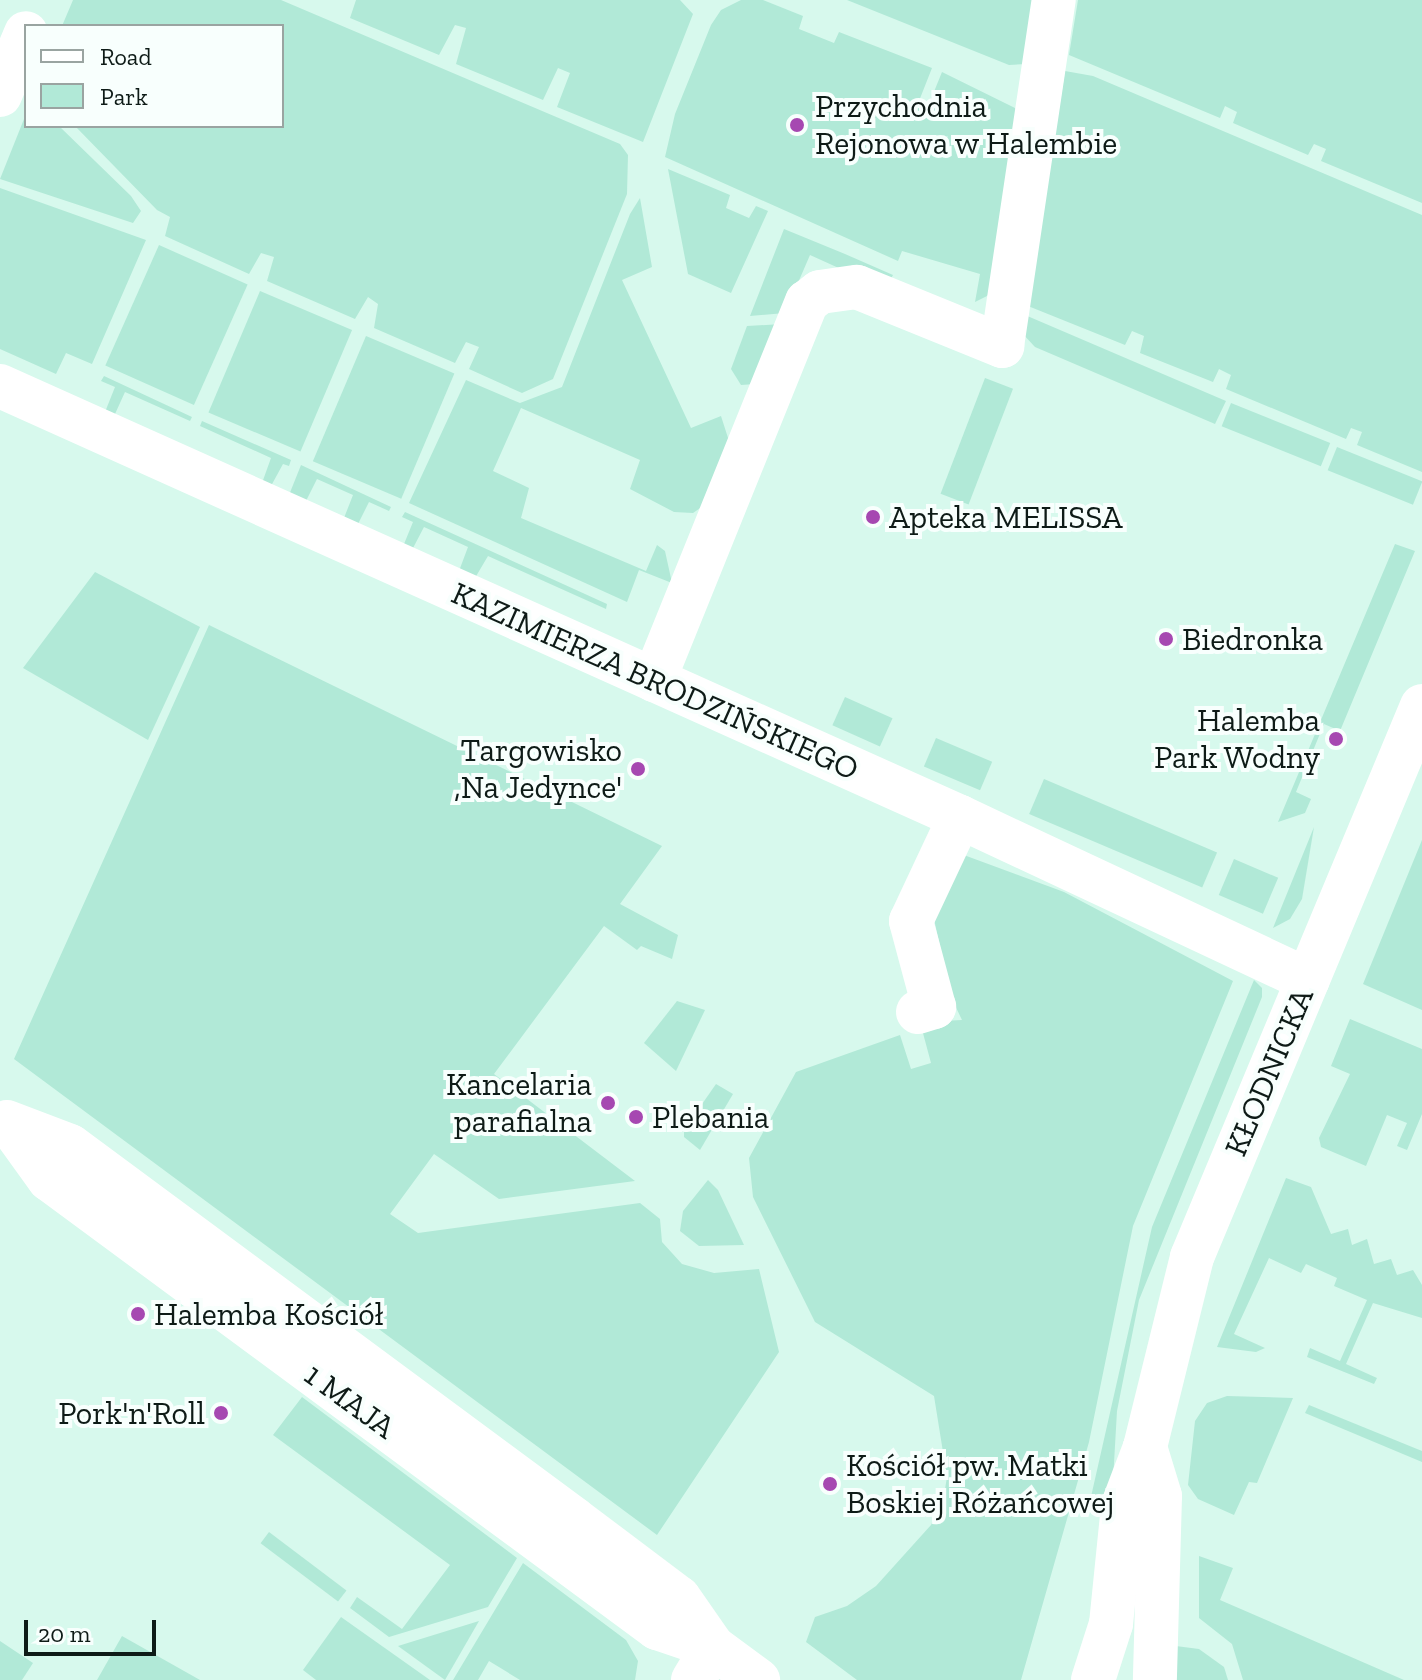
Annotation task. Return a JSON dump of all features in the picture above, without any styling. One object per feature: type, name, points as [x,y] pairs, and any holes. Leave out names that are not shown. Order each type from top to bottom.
[{"type":"street","points":[[28,24],[40,0]]},
{"type":"street","points":[[654,680],[807,302],[820,292],[857,287],[1002,346],[1054,0]]},
{"type":"street","points":[[14,50],[24,31]]},
{"type":"street","name":"KAZIMIERZA BRODZIŃSKIEGO","points":[[0,386],[960,817],[1308,980]]},
{"type":"street","name":"KŁODNICKA","points":[[1093,1680],[1111,1624],[1123,1505],[1145,1447],[1192,1257],[1422,706]]},
{"type":"street","points":[[918,1012],[934,1007],[911,921],[960,817]]},
{"type":"street","name":"1 MAJA","points":[[3,1130],[70,1146],[679,1598],[703,1664],[758,1680]]},
{"type":"street","points":[[1145,1447],[1160,1496],[1155,1680]]},
{"type":"green space","points":[[73,0],[281,0],[620,144],[628,155],[627,194],[553,379],[522,393],[469,369],[479,347],[466,342],[455,363],[374,328],[378,304],[368,297],[355,319],[267,281],[274,257],[261,253],[249,274],[165,236],[170,217],[157,210],[77,128],[284,128],[284,24],[63,24]]},
{"type":"green space","points":[[356,0],[680,0],[693,14],[643,142],[557,107],[570,73],[558,68],[543,100],[456,64],[466,28],[455,25],[439,55],[350,18]]},
{"type":"green space","points":[[741,0],[763,0],[803,16],[799,29],[834,43],[839,32],[932,68],[919,101],[929,104],[942,72],[1015,108],[1021,119],[994,288],[987,296],[975,302],[980,274],[902,251],[898,261],[665,157],[675,114],[711,25],[721,10]]},
{"type":"green space","points":[[847,0],[1038,0],[1027,64],[1009,65]]},
{"type":"green space","points":[[1078,0],[1422,0],[1422,203],[1321,161],[1326,149],[1314,144],[1308,155],[1233,123],[1237,112],[1225,106],[1220,118],[1069,55]]},
{"type":"green space","points":[[1065,71],[1093,76],[1422,215],[1422,472],[1357,445],[1362,432],[1351,428],[1346,439],[1226,389],[1231,375],[1219,369],[1213,382],[1140,353],[1144,336],[1132,331],[1125,345],[1028,306]]},
{"type":"green space","points":[[24,119],[24,128],[61,128],[131,196],[141,211],[133,223],[0,179]]},
{"type":"green space","points":[[668,169],[730,195],[726,208],[749,218],[756,206],[768,211],[731,293],[688,274]]},
{"type":"green space","points":[[0,188],[146,240],[92,364],[66,353],[56,374],[0,349]]},
{"type":"green space","points":[[640,198],[652,267],[622,280],[691,428],[721,416],[729,441],[706,504],[693,513],[674,512],[630,489],[640,460],[521,408],[493,471],[529,488],[521,518],[646,571],[657,545],[665,551],[672,583],[639,570],[627,602],[409,503],[466,380],[520,403],[562,387],[630,214]]},
{"type":"green space","points":[[784,229],[893,275],[885,289],[810,255],[785,313],[750,316]]},
{"type":"green space","points":[[159,245],[248,284],[194,405],[105,366]]},
{"type":"green space","points":[[260,291],[352,330],[300,452],[208,413]]},
{"type":"green space","points":[[1025,315],[1226,401],[1215,424],[1035,347],[1022,333]]},
{"type":"green space","points":[[782,324],[755,384],[741,385],[731,369],[747,326]]},
{"type":"green space","points":[[366,336],[454,374],[401,499],[313,461]]},
{"type":"green space","points":[[104,376],[192,417],[190,421],[125,392],[115,414],[105,412],[115,387],[101,381]]},
{"type":"green space","points":[[985,378],[1013,389],[969,505],[941,494]]},
{"type":"green space","points":[[1231,403],[1330,443],[1321,466],[1222,426]]},
{"type":"green space","points":[[202,421],[291,460],[289,466],[283,464],[271,486],[262,483],[271,458],[200,426]]},
{"type":"green space","points":[[1337,447],[1422,481],[1413,505],[1328,470]]},
{"type":"green space","points":[[301,465],[391,507],[389,511],[369,502],[358,524],[344,518],[353,495],[317,479],[306,501],[289,495]]},
{"type":"green space","points":[[405,512],[607,604],[606,609],[488,556],[475,578],[459,571],[468,547],[424,527],[412,550],[404,544],[413,522],[402,517]]},
{"type":"green space","points":[[1395,544],[1415,551],[1340,731],[1324,724],[1296,792],[1311,799],[1305,813],[1278,822]]},
{"type":"green space","points":[[95,572],[200,627],[148,740],[23,668]]},
{"type":"green space","points":[[209,625],[662,846],[620,904],[678,935],[672,959],[641,946],[637,950],[604,926],[494,1074],[635,1181],[499,1199],[434,1154],[390,1214],[418,1233],[640,1203],[660,1219],[662,1242],[682,1264],[714,1273],[759,1269],[779,1352],[657,1535],[14,1059]]},
{"type":"green space","points":[[845,697],[893,718],[880,746],[832,725]]},
{"type":"green space","points":[[936,738],[992,762],[980,790],[924,767]]},
{"type":"green space","points":[[1044,779],[1217,852],[1202,887],[1029,814]]},
{"type":"green space","points":[[1314,827],[1302,899],[1290,919],[1273,928]]},
{"type":"green space","points":[[1422,840],[1422,1010],[1363,984]]},
{"type":"green space","points":[[953,851],[1064,892],[1233,981],[1133,1226],[1089,1442],[1021,1680],[857,1680],[806,1642],[815,1617],[847,1606],[876,1586],[931,1525],[943,1501],[947,1477],[934,1396],[815,1322],[753,1197],[749,1158],[796,1072],[900,1035],[911,1069],[931,1063],[920,1022],[962,1020],[951,997],[929,896]]},
{"type":"green space","points":[[1234,859],[1278,878],[1263,914],[1219,895]]},
{"type":"green space","points":[[1254,980],[1262,988],[1262,997],[1139,1300],[1117,1411],[1111,1515],[1088,1510],[1152,1227]]},
{"type":"green space","points":[[677,1001],[705,1010],[676,1071],[644,1043]]},
{"type":"green space","points":[[1350,1019],[1422,1049],[1422,1114],[1407,1150],[1397,1146],[1407,1123],[1387,1115],[1366,1166],[1321,1147],[1319,1138],[1350,1074],[1331,1066]]},
{"type":"green space","points":[[716,1084],[733,1094],[700,1150],[684,1137],[684,1130]]},
{"type":"green space","points":[[1286,1178],[1311,1187],[1331,1234],[1348,1229],[1352,1245],[1367,1239],[1374,1264],[1391,1259],[1397,1275],[1413,1270],[1422,1285],[1422,1318],[1373,1303],[1346,1364],[1377,1378],[1374,1384],[1307,1357],[1310,1348],[1340,1361],[1367,1300],[1334,1286],[1337,1278],[1306,1264],[1301,1273],[1269,1258],[1234,1334],[1265,1348],[1256,1352],[1217,1347]]},
{"type":"green space","points":[[708,1180],[718,1190],[744,1245],[699,1246],[680,1231],[683,1211]]},
{"type":"green space","points":[[1227,1396],[1293,1398],[1257,1483],[1249,1482],[1234,1515],[1198,1499],[1188,1485],[1195,1421],[1207,1403]]},
{"type":"green space","points":[[302,1397],[517,1558],[488,1607],[389,1637],[350,1608],[357,1597],[402,1629],[450,1565],[273,1435]]},
{"type":"green space","points":[[1309,1405],[1422,1451],[1422,1462],[1305,1413]]},
{"type":"green space","points":[[269,1532],[346,1590],[338,1602],[261,1543]]},
{"type":"green space","points":[[1199,1556],[1233,1568],[1220,1600],[1404,1680],[1243,1680],[1232,1644],[1199,1618]]},
{"type":"green space","points":[[523,1563],[626,1640],[638,1661],[635,1680],[520,1680],[489,1661],[478,1680],[453,1680]]},
{"type":"green space","points":[[341,1617],[430,1680],[316,1680],[303,1670]]},
{"type":"green space","points":[[479,1621],[445,1680],[398,1646]]},
{"type":"green space","points":[[122,1636],[200,1680],[97,1680]]},
{"type":"green space","points":[[0,1641],[33,1663],[22,1680],[0,1680]]},
{"type":"green space","points":[[1168,1645],[1199,1649],[1224,1667],[1228,1680],[1172,1680]]},
{"type":"place","name":"Przychodnia Rejonowa w Halembie","points":[[797,125]]},
{"type":"place","name":"Apteka MELISSA","points":[[873,517]]},
{"type":"place","name":"Biedronka","points":[[1166,639]]},
{"type":"place","name":"Halemba Park Wodny","points":[[1336,739]]},
{"type":"place","name":"Targowisko ,Na Jedynce'","points":[[638,769]]},
{"type":"place","name":"Kancelaria parafialna","points":[[608,1103]]},
{"type":"place","name":"Plebania","points":[[636,1117]]},
{"type":"place","name":"Halemba Kościół","points":[[138,1314]]},
{"type":"place","name":"Pork'n'Roll","points":[[221,1413]]},
{"type":"place","name":"Kościół pw. Matki Boskiej Różańcowej","points":[[830,1484]]}]
